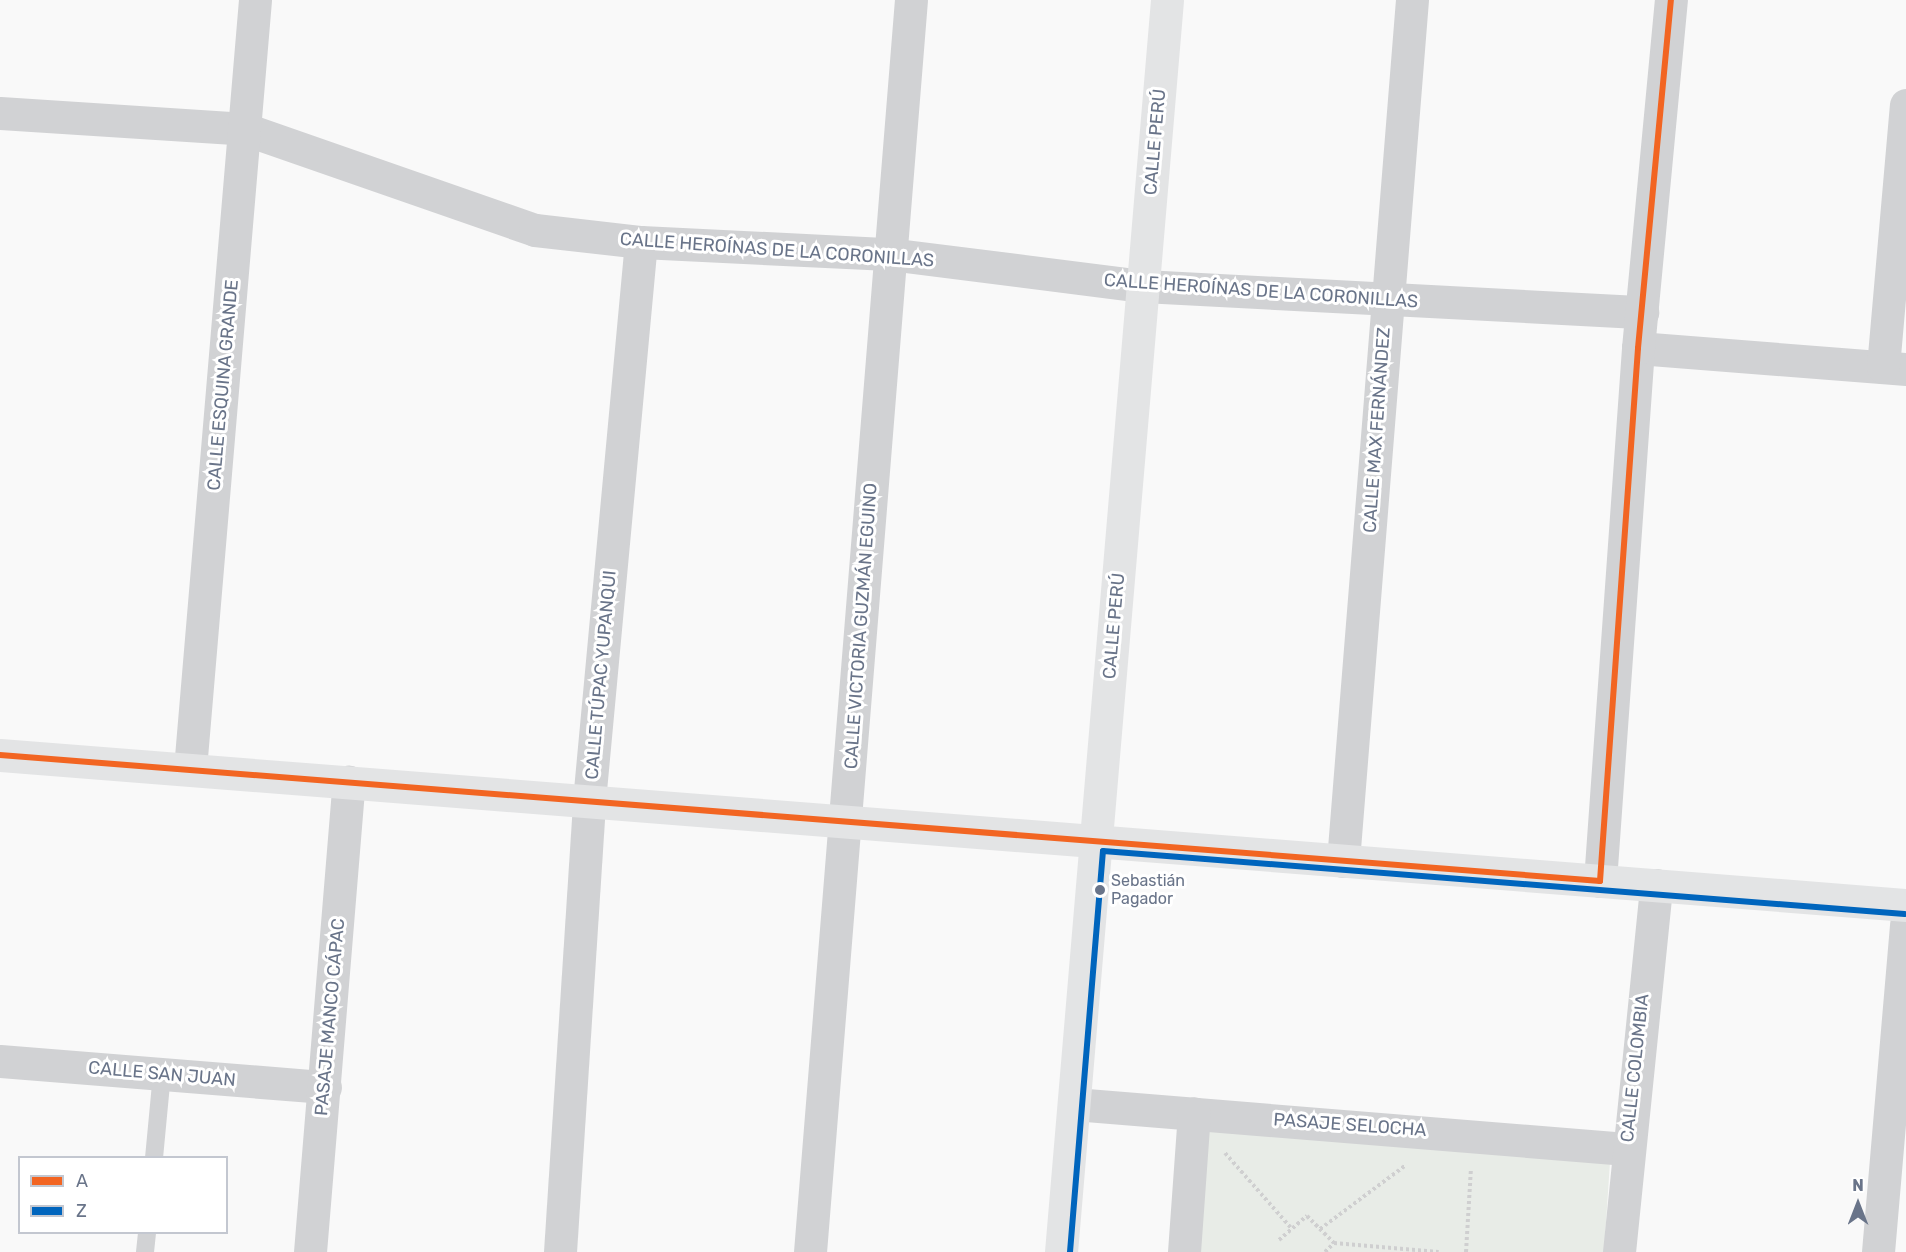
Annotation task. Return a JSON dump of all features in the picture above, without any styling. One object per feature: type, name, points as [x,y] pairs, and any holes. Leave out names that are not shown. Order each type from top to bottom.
[{"type":"main road","name":"CALLE PERÚ","points":[[1061,1252],[1167,0]]},
{"type":"main road","points":[[0,754],[1906,905]]},
{"type":"street","name":"CALLE ESQUINA GRANDE","points":[[190,769],[255,0]]},
{"type":"street","name":"CALLE VICTORIA GUZMÁN EGUINO","points":[[810,1252],[847,821],[889,254],[911,0]]},
{"type":"street","name":"CALLE MAX FERNÁNDEZ","points":[[1343,861],[1412,0]]},
{"type":"street","points":[[1600,881],[1638,348],[1671,0]]},
{"type":"street","points":[[1638,348],[1894,368],[1906,105]]},
{"type":"street","name":"CALLE HEROÍNAS DE LA CORONILLAS","points":[[0,113],[245,129],[535,230],[641,242],[889,254],[1143,286],[1642,312]]},
{"type":"street","name":"CALLE TÚPAC YUPANQUI","points":[[560,1252],[589,801],[641,242]]},
{"type":"street","name":"PASAJE MANCO CÁPAC","points":[[310,1252],[349,782]]},
{"type":"street","name":"CALLE COLOMBIA","points":[[1619,1252],[1626,1149],[1656,885]]},
{"type":"street","points":[[1878,1252],[1906,924]]},
{"type":"street","name":"CALLE SAN JUAN","points":[[0,1061],[325,1087]]},
{"type":"street","name":"PASAJE SELOCHA","points":[[1074,1104],[1474,1134],[1626,1149]]},
{"type":"street","points":[[1184,1252],[1194,1113]]},
{"type":"lane","points":[[154,1156],[162,1074]]},
{"type":"lane","points":[[145,1252],[147,1234]]},
{"type":"path","points":[[1194,1113],[1292,1229]]},
{"type":"path","points":[[1466,1252],[1474,1134]]},
{"type":"path","points":[[1320,1229],[1412,1161]]},
{"type":"path","points":[[1279,1240],[1307,1216],[1334,1243],[1439,1252]]},
{"type":"path","points":[[1325,1252],[1334,1243]]},
{"type":"shaded area","points":[[1204,1130],[1610,1162],[1604,1252],[1194,1252]]},
{"type":"transit line","name":"A","points":[[0,755],[1600,881],[1638,348],[1671,0]]},
{"type":"transit line","name":"Z","points":[[1070,1252],[1103,851],[1905,914]]},
{"type":"place","name":"Sebastián Pagador","points":[[1100,890]]}]
